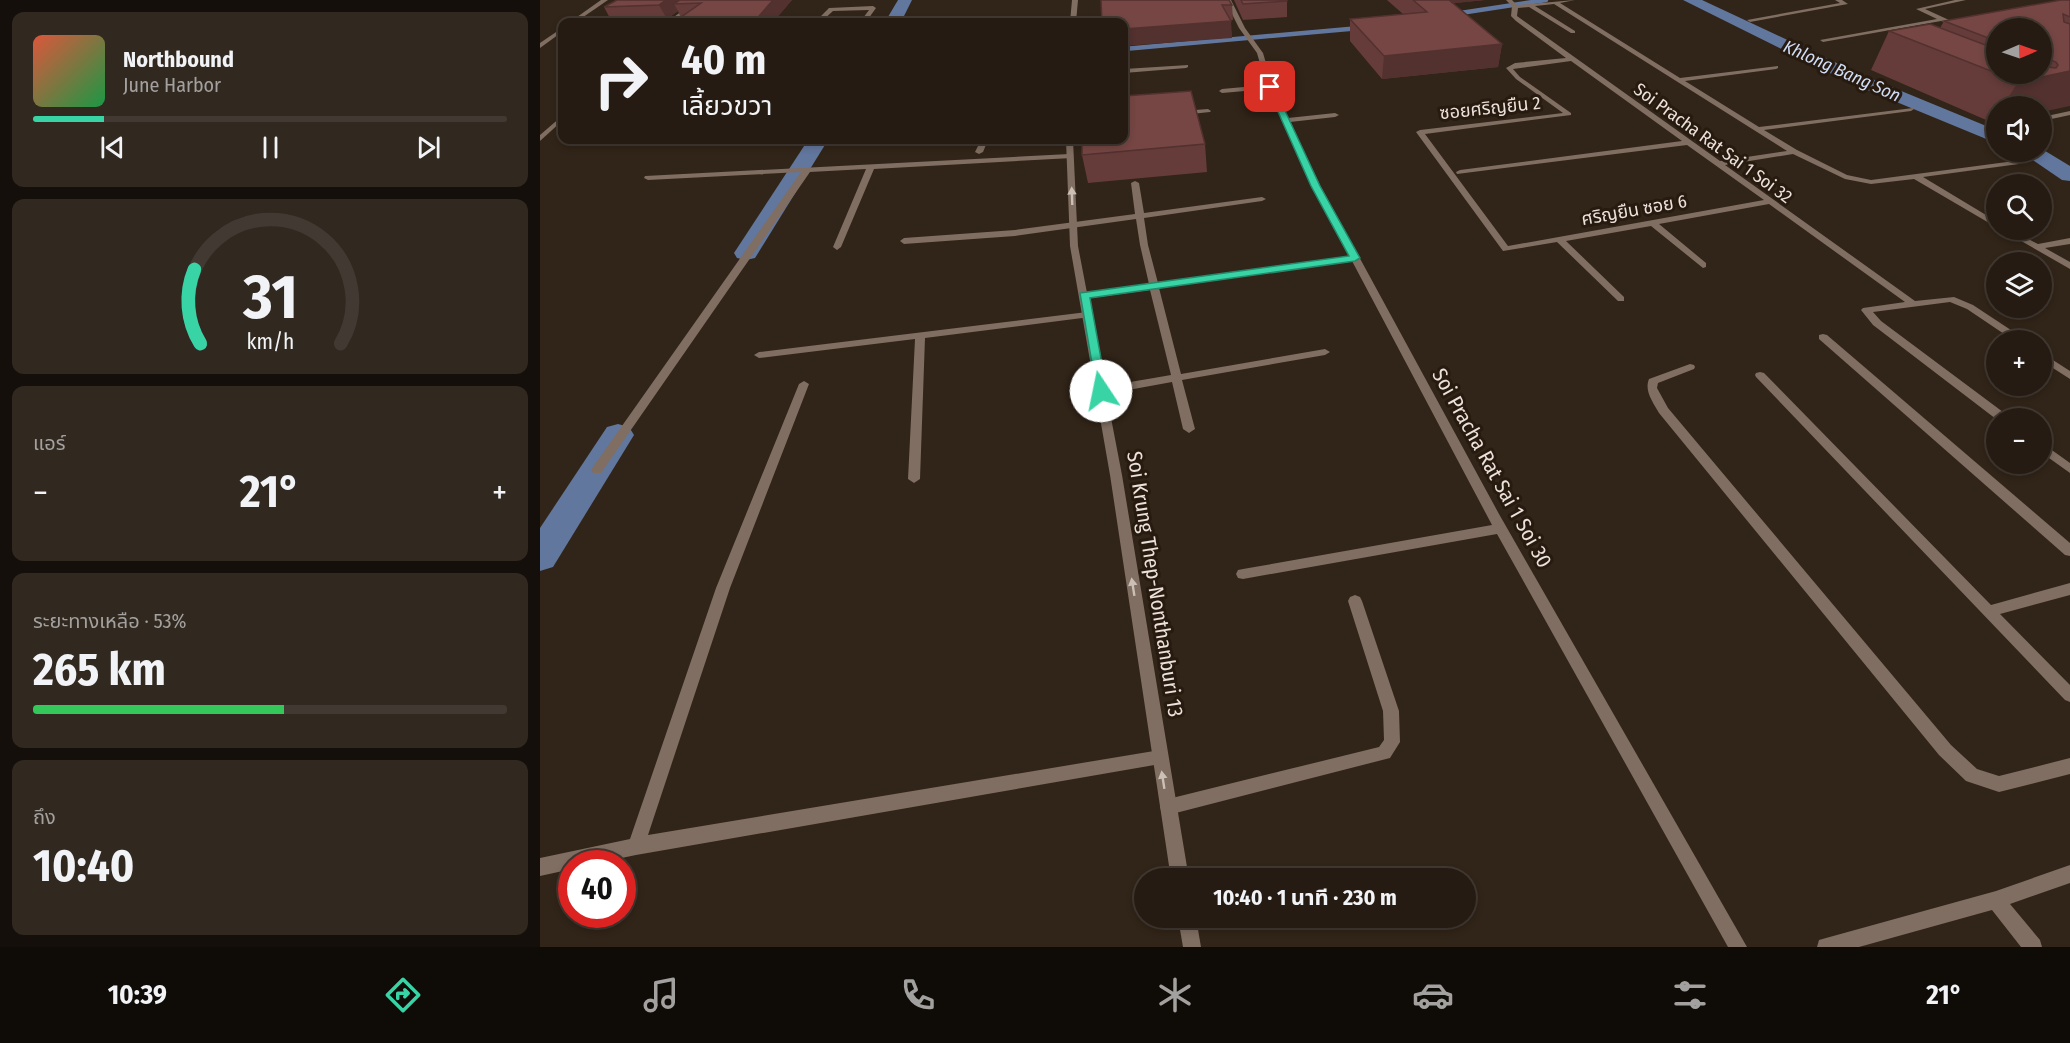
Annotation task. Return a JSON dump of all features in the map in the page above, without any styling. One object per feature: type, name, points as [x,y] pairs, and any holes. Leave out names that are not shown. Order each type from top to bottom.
[{"type":"street","points":[[579,18],[605,0]]},
{"type":"street","points":[[675,18],[700,0]]},
{"type":"street","points":[[850,7],[856,0]]},
{"type":"street","points":[[1073,18],[1075,0]]},
{"type":"street","name":"Soi Pracha Rat Sai 1 Soi 30","points":[[1228,0],[1260,53],[1270,87],[1316,186],[1501,528],[1738,947]]},
{"type":"street","points":[[1513,4],[1532,6],[1572,0]]},
{"type":"street","points":[[1750,20],[1845,4],[1838,0]]},
{"type":"street","points":[[1963,0],[1920,8],[1921,11],[1963,28]]},
{"type":"street","points":[[1555,3],[1629,47],[1677,80],[1794,152],[1854,180],[1871,182],[2019,162]]},
{"type":"street","name":"Soi Pracha Rat Sai 1 Soi 32","points":[[1513,4],[1514,16],[1518,20],[1768,202],[1912,303]]},
{"type":"street","points":[[1532,6],[1573,32]]},
{"type":"street","points":[[821,18],[827,11],[850,7],[873,8],[866,18]]},
{"type":"street","points":[[1823,40],[1941,20]]},
{"type":"street","points":[[540,46],[558,33]]},
{"type":"street","points":[[548,40],[558,39]]},
{"type":"street","name":"ซอยศริญยืน 2","points":[[1506,249],[1419,132],[1569,114],[1518,78],[1509,68],[1515,65],[1572,59]]},
{"type":"street","points":[[1128,71],[1186,66]]},
{"type":"street","points":[[1677,80],[1776,67]]},
{"type":"street","points":[[1222,91],[1270,87]]},
{"type":"street","points":[[1758,129],[1911,109]]},
{"type":"street","points":[[1176,113],[1208,111]]},
{"type":"street","points":[[2052,117],[2070,113]]},
{"type":"street","points":[[1287,120],[1335,115]]},
{"type":"street","points":[[540,139],[558,122]]},
{"type":"street","points":[[1460,172],[1686,143]]},
{"type":"street","points":[[979,152],[982,144]]},
{"type":"street","name":"Soi Krung Thep-Nonthanburi 13","points":[[1069,144],[1072,223],[1178,868]]},
{"type":"street","points":[[1717,164],[1794,152]]},
{"type":"street","points":[[648,178],[1069,156]]},
{"type":"street","points":[[837,247],[871,166]]},
{"type":"street","points":[[597,470],[803,170]]},
{"type":"street","points":[[1915,176],[1986,218]]},
{"type":"street","points":[[1135,183],[1138,214],[1189,429]]},
{"type":"street","points":[[903,241],[1015,233],[1072,223],[1262,199]]},
{"type":"street","name":"ศริญยืน ซอย 6","points":[[1506,249],[1768,202]]},
{"type":"street","points":[[1653,224],[1703,265]]},
{"type":"street","points":[[1560,240],[1621,299]]},
{"type":"street","points":[[2025,240],[2070,266]]},
{"type":"street","points":[[2038,247],[2070,241]]},
{"type":"street","points":[[1084,296],[1355,258]]},
{"type":"street","points":[[1990,408],[1877,323],[1866,310],[1942,298],[1961,302],[2004,330]]},
{"type":"street","points":[[759,355],[1087,315]]},
{"type":"street","points":[[914,479],[920,335]]},
{"type":"street","points":[[1822,337],[2070,551]]},
{"type":"street","points":[[1101,391],[1325,352]]},
{"type":"street","points":[[2052,363],[2070,376]]},
{"type":"street","points":[[1690,367],[1653,381],[1652,388],[1663,410],[1945,750],[1972,775],[1999,784],[2070,766]]},
{"type":"street","points":[[1760,375],[2070,695]]},
{"type":"street","points":[[636,846],[723,588],[804,384]]},
{"type":"street","points":[[2052,455],[2070,469]]},
{"type":"street","points":[[1243,574],[1501,528]]},
{"type":"street","points":[[1989,611],[2070,589]]},
{"type":"street","points":[[1168,807],[1383,753],[1392,742],[1391,711],[1355,601]]},
{"type":"street","points":[[540,867],[636,846],[1160,758]]},
{"type":"street","points":[[1826,947],[1996,900],[2070,874]]},
{"type":"street","points":[[1996,900],[2032,947]]},
{"type":"street","points":[[1189,928],[1192,947]]},
{"type":"building","points":[[617,0],[666,0],[659,5],[604,7]]},
{"type":"building","points":[[680,0],[773,0],[757,18],[680,18],[701,3],[674,4]]},
{"type":"building","points":[[1101,0],[1229,0],[1232,5],[1222,5],[1231,21],[1128,29],[1128,18],[1102,18]]},
{"type":"building","points":[[1241,0],[1287,0],[1287,1],[1243,4]]},
{"type":"building","points":[[1413,0],[1449,0],[1502,44],[1384,56],[1350,19],[1427,12]]},
{"type":"building","points":[[2070,0],[2070,17],[2063,14],[2064,22],[2070,24],[2070,71],[2052,75],[2052,68],[2056,68],[2058,65],[2052,61],[2052,18],[1986,18],[1986,37],[1944,21]]},
{"type":"building","points":[[1930,24],[1986,45],[1986,69],[1889,31]]},
{"type":"building","points":[[1191,91],[1205,144],[1082,155],[1082,144],[1128,144],[1128,96]]},
{"type":"waterway","points":[[895,18],[905,0]]},
{"type":"waterway","points":[[1454,14],[1546,0]]},
{"type":"waterway","name":"Khlong Bang Son","points":[[1690,0],[1854,78],[1986,133]]},
{"type":"waterway","points":[[1128,49],[1360,28]]},
{"type":"waterway","points":[[746,253],[815,144]]},
{"type":"waterway","name":"Khlong Bang Son","points":[[2048,162],[2070,175]]},
{"type":"waterway","points":[[540,557],[618,435]]},
{"type":"route","points":[[1101,391],[1084,296],[1355,258],[1316,186],[1280,104],[1270,87]]}]
